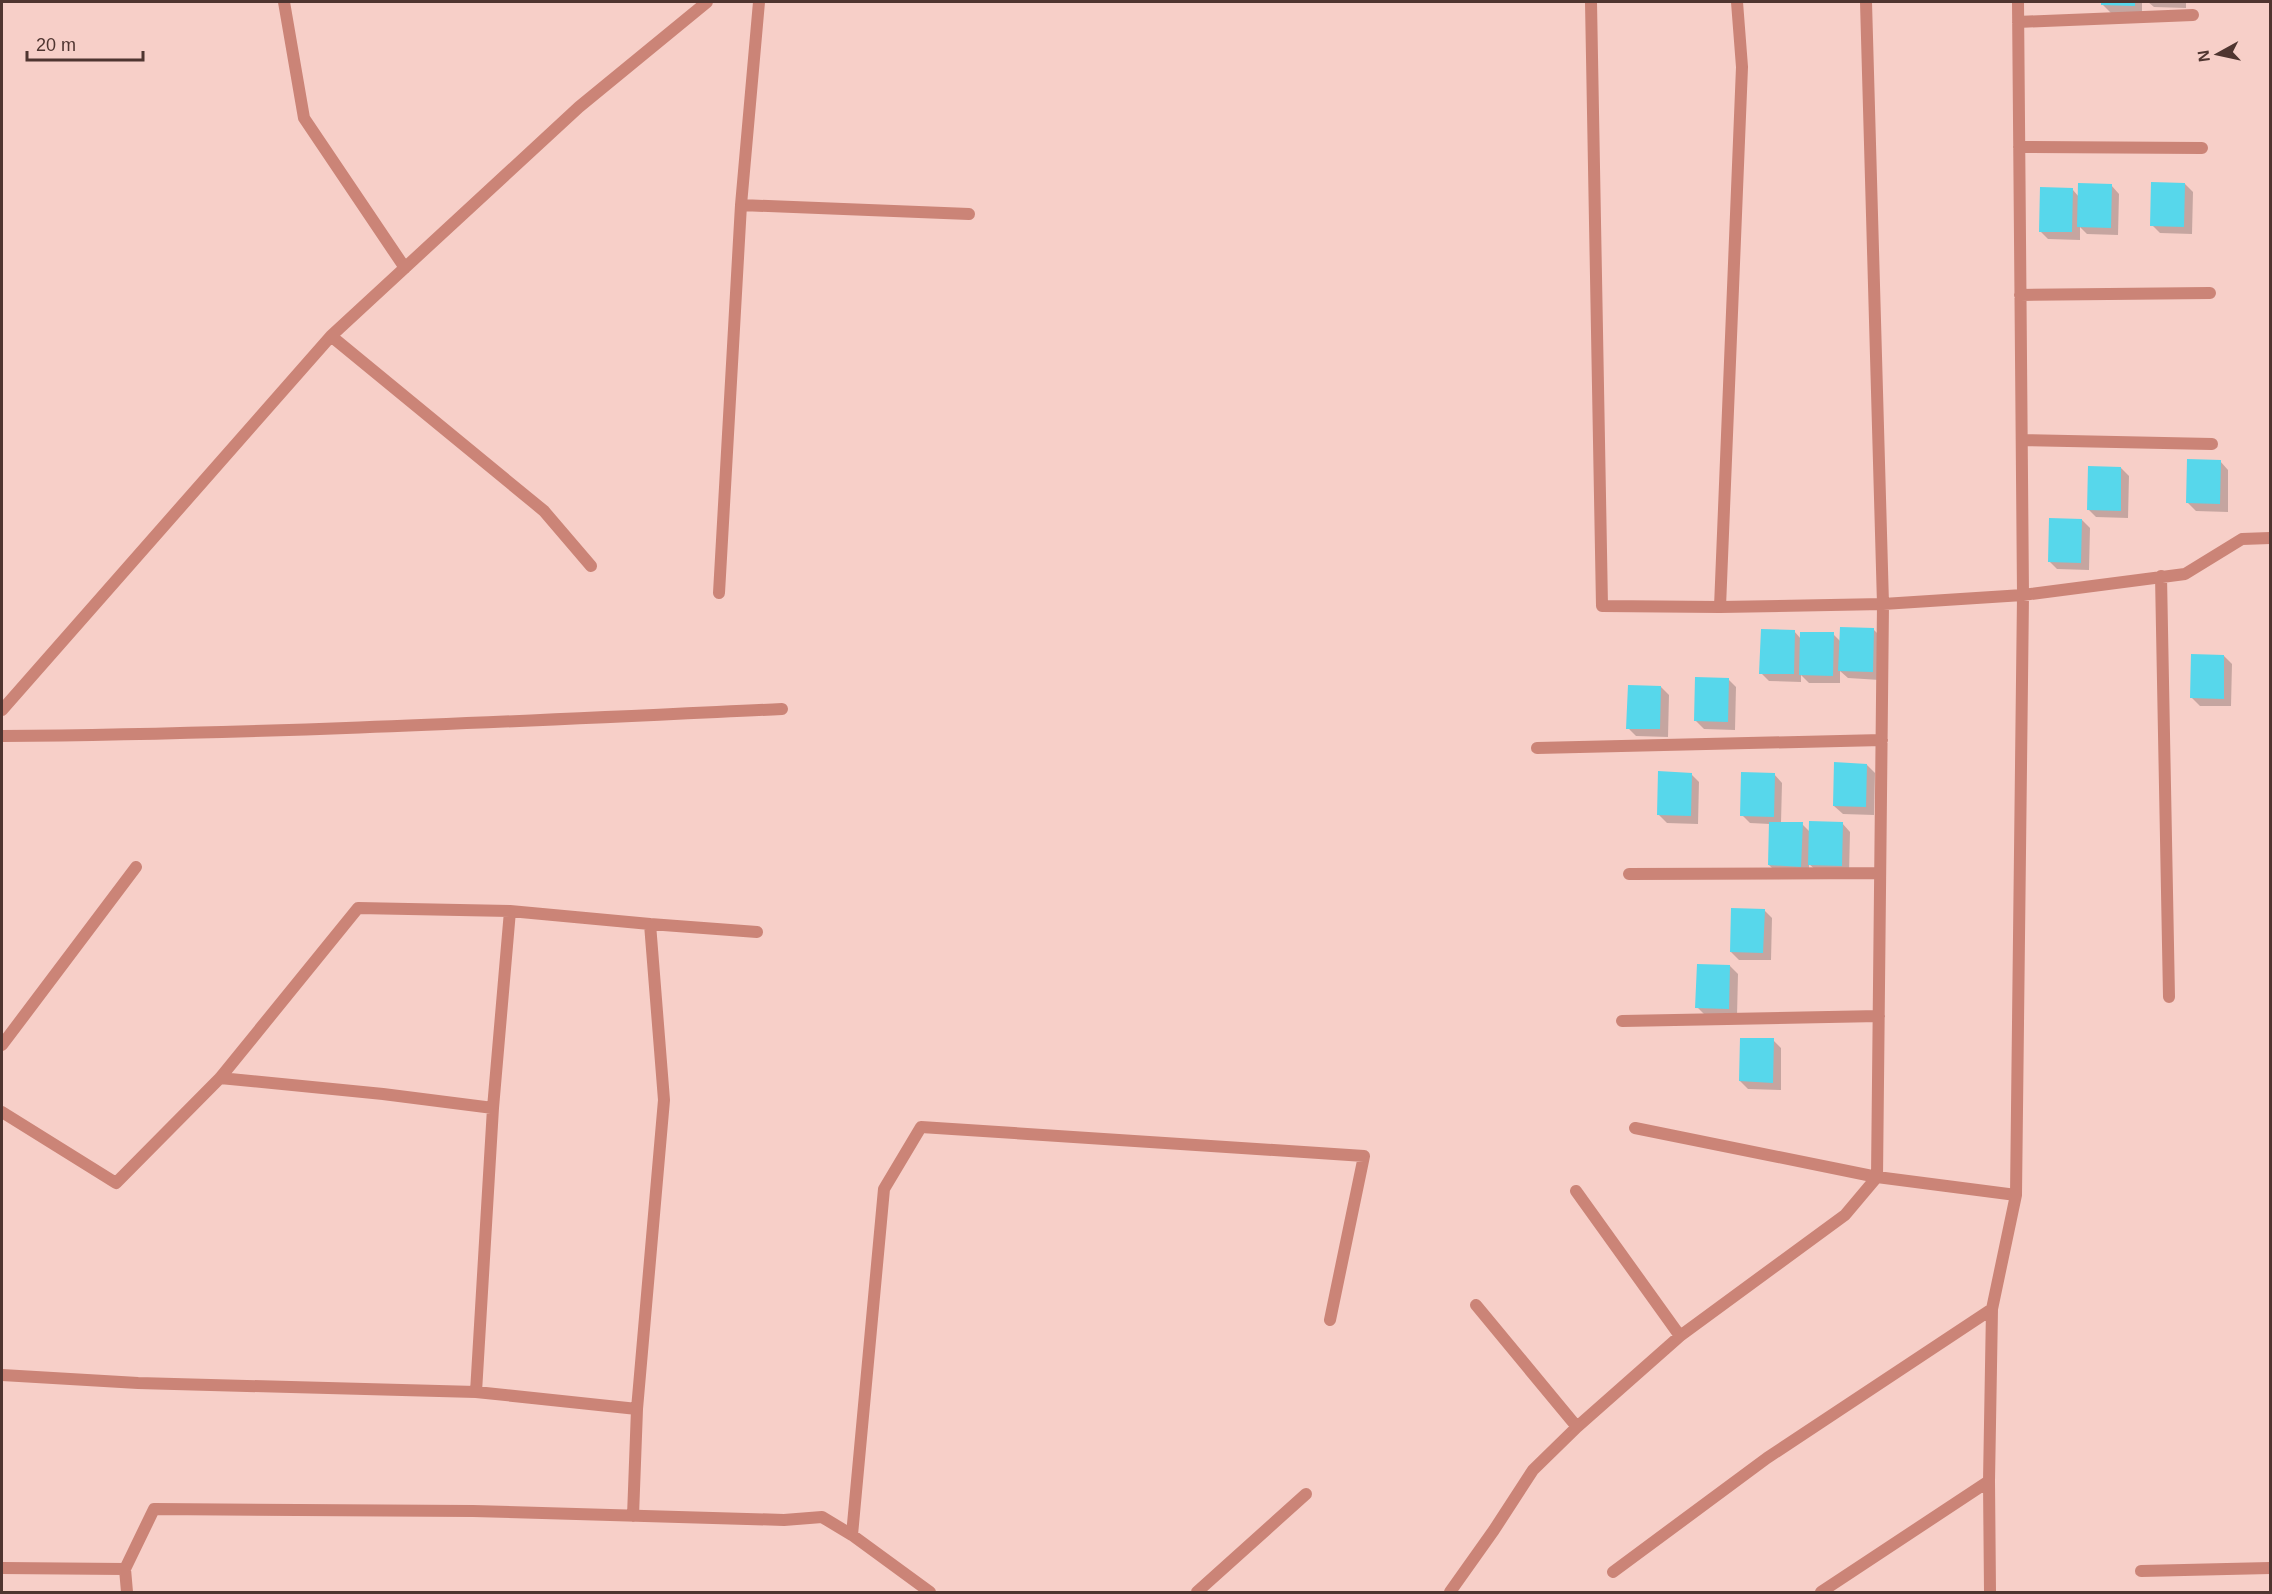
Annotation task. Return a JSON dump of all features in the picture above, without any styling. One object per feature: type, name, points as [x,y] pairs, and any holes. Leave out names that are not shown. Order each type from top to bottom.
[{"type":"street","points":[[284,2],[304,118],[405,268]]},
{"type":"street","points":[[2,710],[331,336],[579,107],[707,2]]},
{"type":"street","points":[[719,593],[741,205],[759,2]]},
{"type":"street","points":[[1591,2],[1602,606],[1720,607],[1883,604],[2023,595],[2185,574],[2242,539],[2271,538]]},
{"type":"street","points":[[1720,607],[1742,67],[1737,2]]},
{"type":"street","points":[[1450,1593],[1533,1470],[1577,1427],[1680,1336],[1845,1215],[1877,1177],[1883,604],[1866,2]]},
{"type":"street","points":[[1990,1593],[1992,1309],[2016,1195],[2023,595],[2018,2]]},
{"type":"street","points":[[2018,22],[2193,15]]},
{"type":"street","points":[[2019,147],[2202,148]]},
{"type":"street","points":[[741,205],[969,214]]},
{"type":"street","points":[[2020,295],[2210,293]]},
{"type":"street","points":[[331,336],[544,511],[591,566]]},
{"type":"street","points":[[2022,440],[2212,444]]},
{"type":"street","points":[[2161,576],[2169,997]]},
{"type":"street","points":[[2,736],[135,735],[348,728],[782,709]]},
{"type":"street","points":[[1538,748],[1881,740]]},
{"type":"street","points":[[2,1045],[136,867]]},
{"type":"street","points":[[1629,874],[1880,873]]},
{"type":"street","points":[[2,1112],[116,1183],[220,1078],[358,908],[510,911],[757,932]]},
{"type":"street","points":[[476,1392],[493,1108],[510,911]]},
{"type":"street","points":[[633,1516],[637,1408],[664,1100],[650,924]]},
{"type":"street","points":[[1622,1021],[1878,1016]]},
{"type":"street","points":[[220,1078],[383,1094],[493,1108]]},
{"type":"street","points":[[852,1535],[884,1189],[921,1127],[1364,1156],[1330,1320]]},
{"type":"street","points":[[1635,1128],[1877,1177],[2016,1195]]},
{"type":"street","points":[[1576,1191],[1680,1336]]},
{"type":"street","points":[[1476,1305],[1577,1427]]},
{"type":"street","points":[[1613,1572],[1767,1458],[1992,1309]]},
{"type":"street","points":[[2,1375],[138,1383],[476,1392],[637,1408]]},
{"type":"street","points":[[1821,1593],[1989,1482]]},
{"type":"street","points":[[1197,1593],[1306,1494]]},
{"type":"street","points":[[126,1593],[125,1569],[154,1509],[473,1511],[784,1520],[822,1517],[852,1535],[930,1593]]},
{"type":"street","points":[[2,1568],[125,1569]]},
{"type":"street","points":[[2141,1571],[2271,1568]]},
{"type":"building","points":[[2101,2],[2135,2],[2135,6],[2101,5]]},
{"type":"building","points":[[2151,182],[2185,183],[2184,227],[2150,226]]},
{"type":"building","points":[[2078,183],[2112,184],[2111,228],[2077,227]]},
{"type":"building","points":[[2040,187],[2073,188],[2072,232],[2039,232]]},
{"type":"building","points":[[2187,459],[2221,460],[2220,504],[2186,503]]},
{"type":"building","points":[[2088,466],[2121,467],[2121,511],[2087,510]]},
{"type":"building","points":[[2049,518],[2082,519],[2081,563],[2048,562]]},
{"type":"building","points":[[1840,627],[1874,628],[1873,672],[1838,671]]},
{"type":"building","points":[[1761,629],[1795,630],[1794,674],[1759,674]]},
{"type":"building","points":[[1800,632],[1834,632],[1833,676],[1799,675]]},
{"type":"building","points":[[2191,654],[2224,655],[2224,699],[2190,698]]},
{"type":"building","points":[[1695,677],[1729,678],[1728,722],[1694,721]]},
{"type":"building","points":[[1628,685],[1661,686],[1660,729],[1626,729]]},
{"type":"building","points":[[1834,762],[1867,764],[1866,807],[1833,806]]},
{"type":"building","points":[[1658,771],[1692,773],[1691,816],[1657,815]]},
{"type":"building","points":[[1741,772],[1775,773],[1774,817],[1740,816]]},
{"type":"building","points":[[1809,821],[1843,822],[1842,866],[1808,865]]},
{"type":"building","points":[[1769,822],[1803,822],[1801,867],[1768,865]]},
{"type":"building","points":[[1731,908],[1765,909],[1763,953],[1730,952]]},
{"type":"building","points":[[1697,964],[1730,965],[1729,1009],[1695,1008]]},
{"type":"building","points":[[1740,1038],[1774,1038],[1773,1083],[1739,1081]]}]
